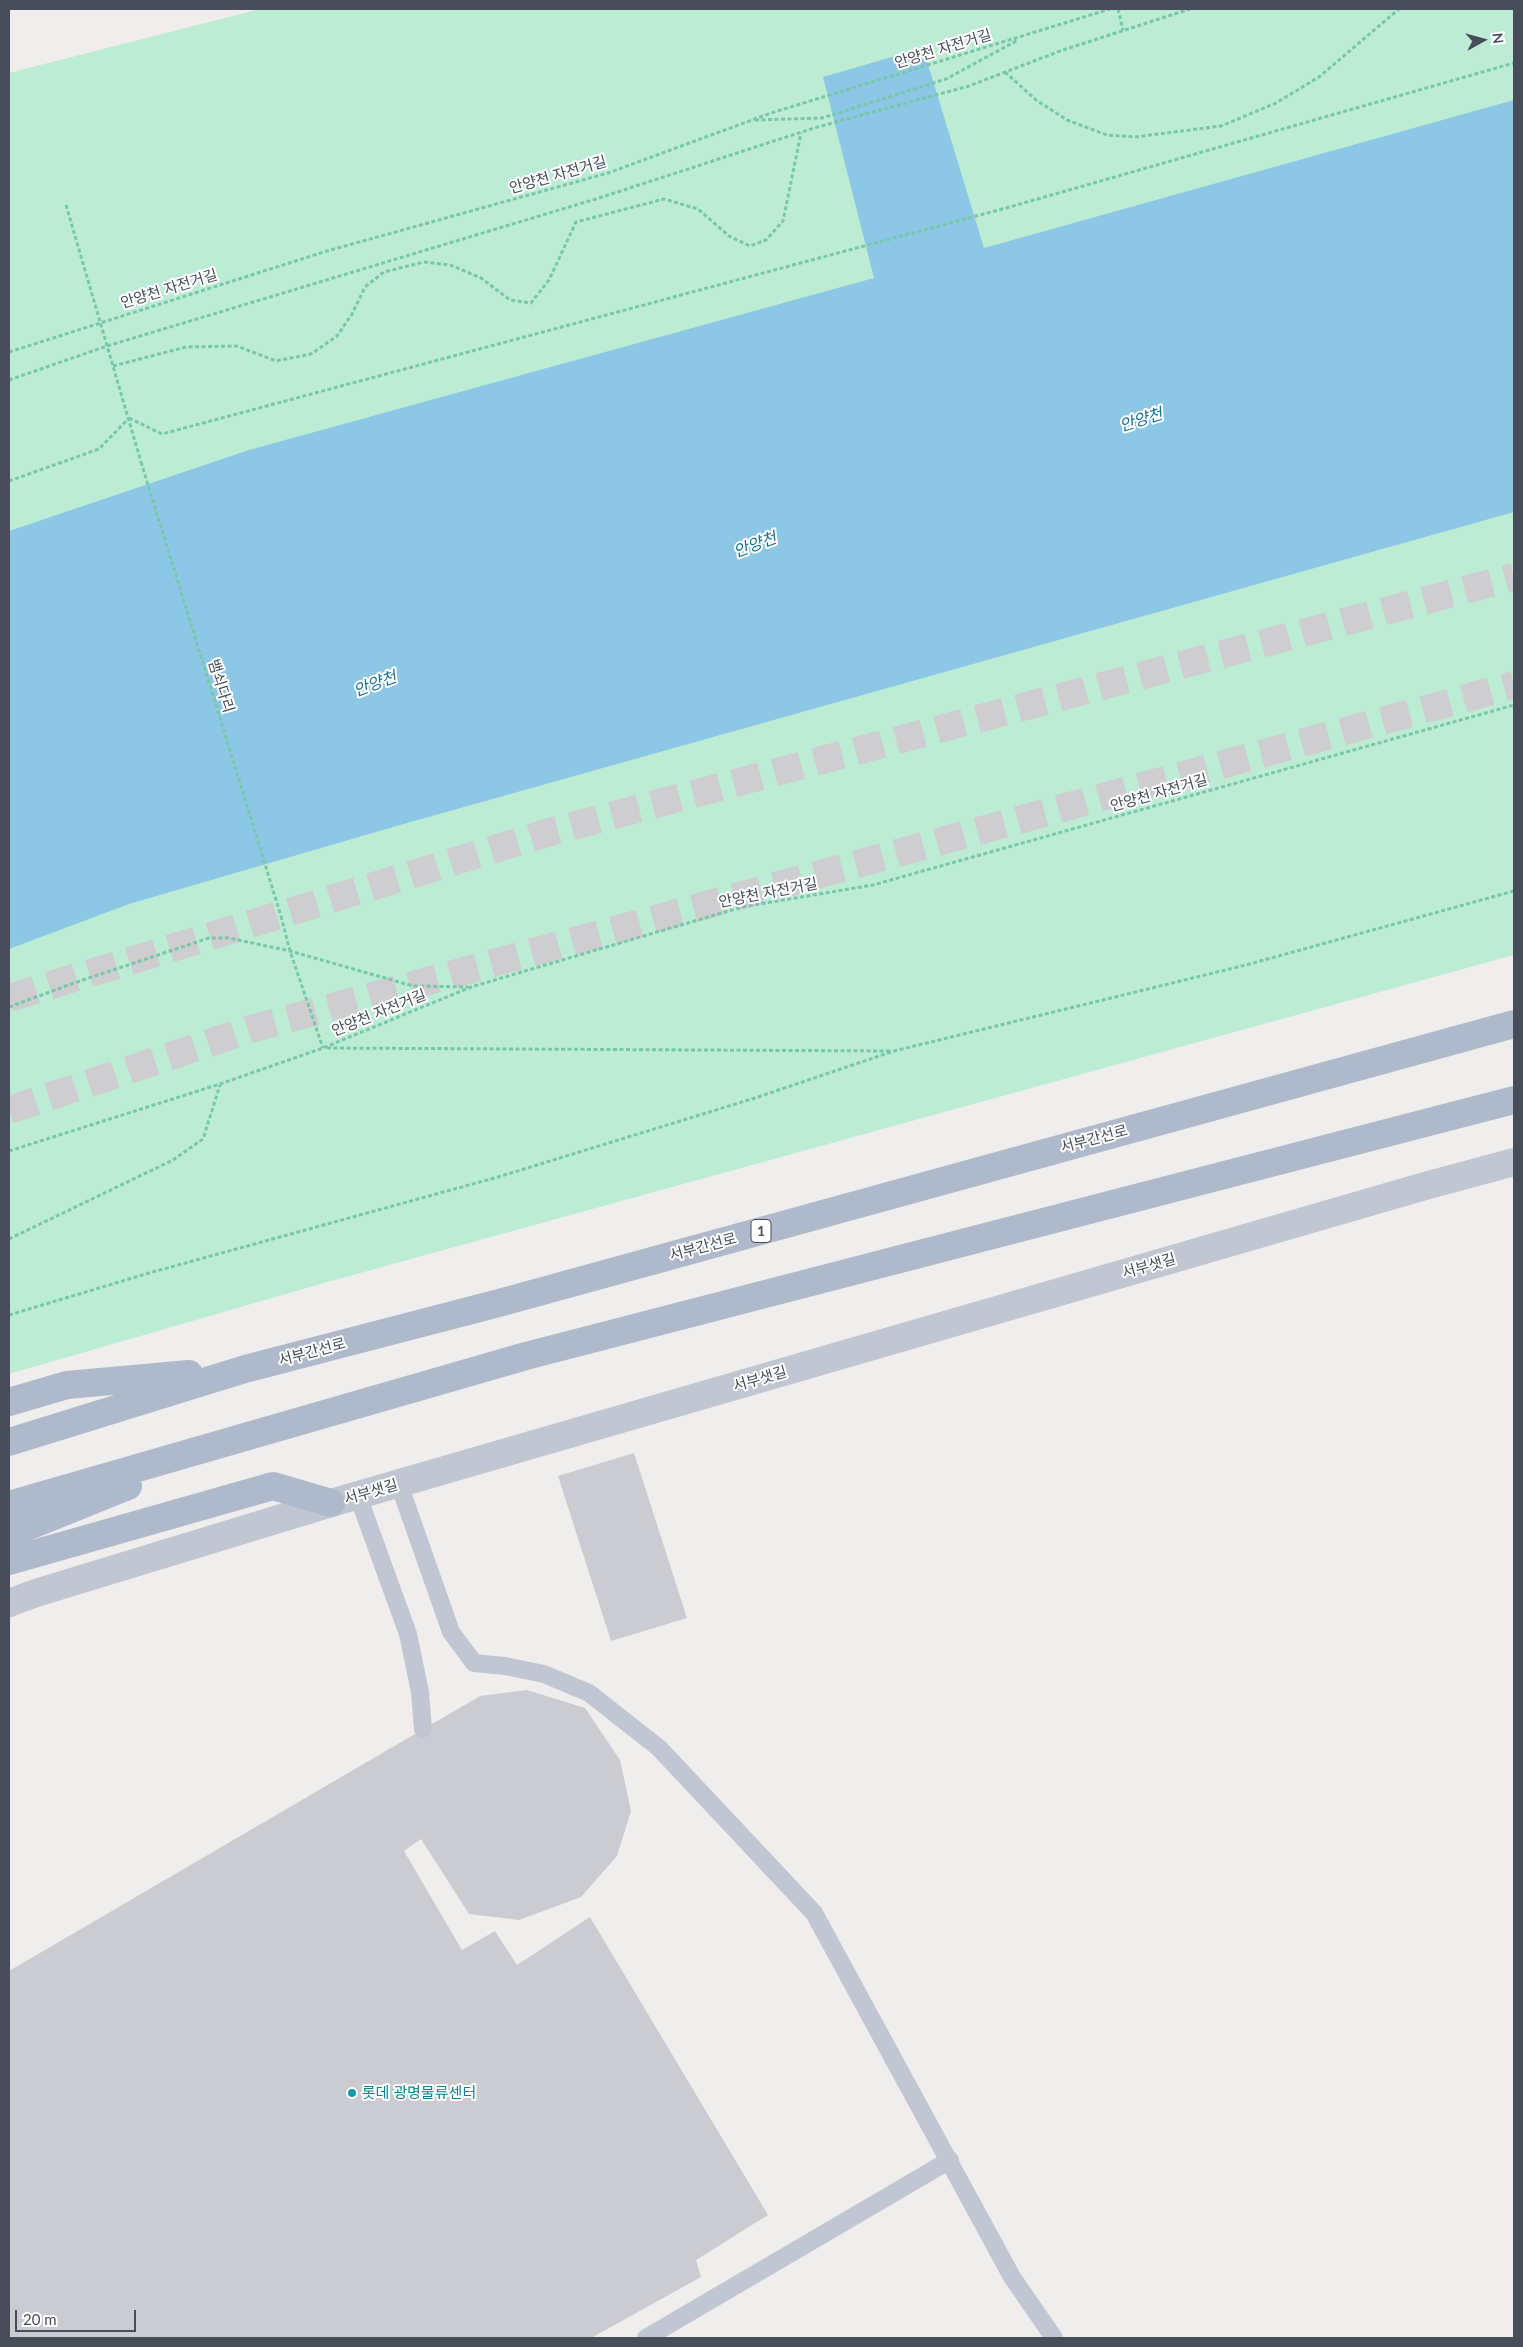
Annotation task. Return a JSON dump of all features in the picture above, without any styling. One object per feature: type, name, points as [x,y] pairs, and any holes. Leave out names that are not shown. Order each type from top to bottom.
[{"type":"main road","name":"서부간선로","points":[[9,1442],[245,1369],[499,1303],[1514,1024]]},
{"type":"main road","points":[[9,1505],[526,1356],[1514,1100]]},
{"type":"main road","points":[[9,1402],[67,1385],[245,1369]]},
{"type":"main road","points":[[9,1534],[255,1434]]},
{"type":"main road","points":[[9,1561],[273,1486],[331,1503]]},
{"type":"street","name":"서부샛길","points":[[9,1603],[331,1503],[1406,1191],[1514,1162]]},
{"type":"lane","points":[[398,1484],[451,1632],[474,1663],[505,1666],[544,1674],[589,1693],[659,1748],[814,1913],[1012,2277],[1054,2338]]},
{"type":"lane","points":[[358,1496],[408,1634],[420,1692],[423,1729]]},
{"type":"lane","points":[[646,2338],[950,2160]]},
{"type":"path","name":"안양천 자전거길","points":[[9,352],[327,251],[608,173],[751,120],[817,98],[1110,9]]},
{"type":"path","points":[[1118,9],[1124,30]]},
{"type":"path","points":[[9,380],[107,346],[599,198],[814,128],[969,86],[1124,30],[1190,9]]},
{"type":"path","points":[[1005,72],[1036,100],[1067,120],[1106,135],[1134,137],[1221,126],[1276,103],[1318,77],[1399,9]]},
{"type":"path","points":[[751,120],[822,118],[946,79],[1025,36]]},
{"type":"path","points":[[9,482],[99,449],[129,418],[162,434],[1006,208],[1514,63]]},
{"type":"path","points":[[113,366],[186,347],[237,346],[276,361],[311,354],[337,336],[352,314],[364,288],[384,272],[424,262],[450,265],[481,278],[510,300],[532,303],[549,280],[576,222],[664,200],[698,209],[729,236],[750,246],[766,240],[783,221],[801,132]]},
{"type":"path","name":"뱀쇠다리","points":[[66,204],[99,323],[129,418],[140,462],[281,916],[290,951],[324,1048]]},
{"type":"path","name":"안양천 자전거길","points":[[9,1151],[220,1084],[324,1048],[472,987],[742,906],[873,885],[1514,705]]},
{"type":"path","points":[[9,1315],[149,1273],[507,1174],[755,1098],[894,1051],[1246,965],[1514,891]]},
{"type":"path","points":[[9,1007],[209,938],[229,938],[290,951],[412,986],[472,987]]},
{"type":"path","points":[[324,1048],[894,1051]]},
{"type":"path","points":[[9,1239],[173,1160],[203,1139],[220,1084]]},
{"type":"green space","points":[[260,9],[1514,9],[1514,955],[324,1283],[9,1374],[9,73]]},
{"type":"water","name":"안양천","points":[[923,48],[984,248],[1514,100],[1514,512],[400,825],[129,904],[9,949],[9,531],[249,450],[874,278],[823,77]]},
{"type":"building","points":[[634,1453],[687,1618],[611,1641],[558,1476]]},
{"type":"building","name":"롯데 광명물류센터","points":[[527,1690],[585,1708],[620,1760],[631,1811],[617,1856],[581,1897],[519,1920],[469,1914],[421,1839],[404,1851],[462,1950],[495,1931],[517,1965],[590,1917],[768,2215],[696,2260],[701,2277],[591,2338],[9,2338],[9,1971],[480,1696]]},
{"type":"tunnel","points":[[9,998],[550,832],[1514,577]]},
{"type":"tunnel","points":[[9,1110],[251,1029],[1514,685]]},
{"type":"place","name":"롯데 광명물류센터","points":[[352,2093]]}]
